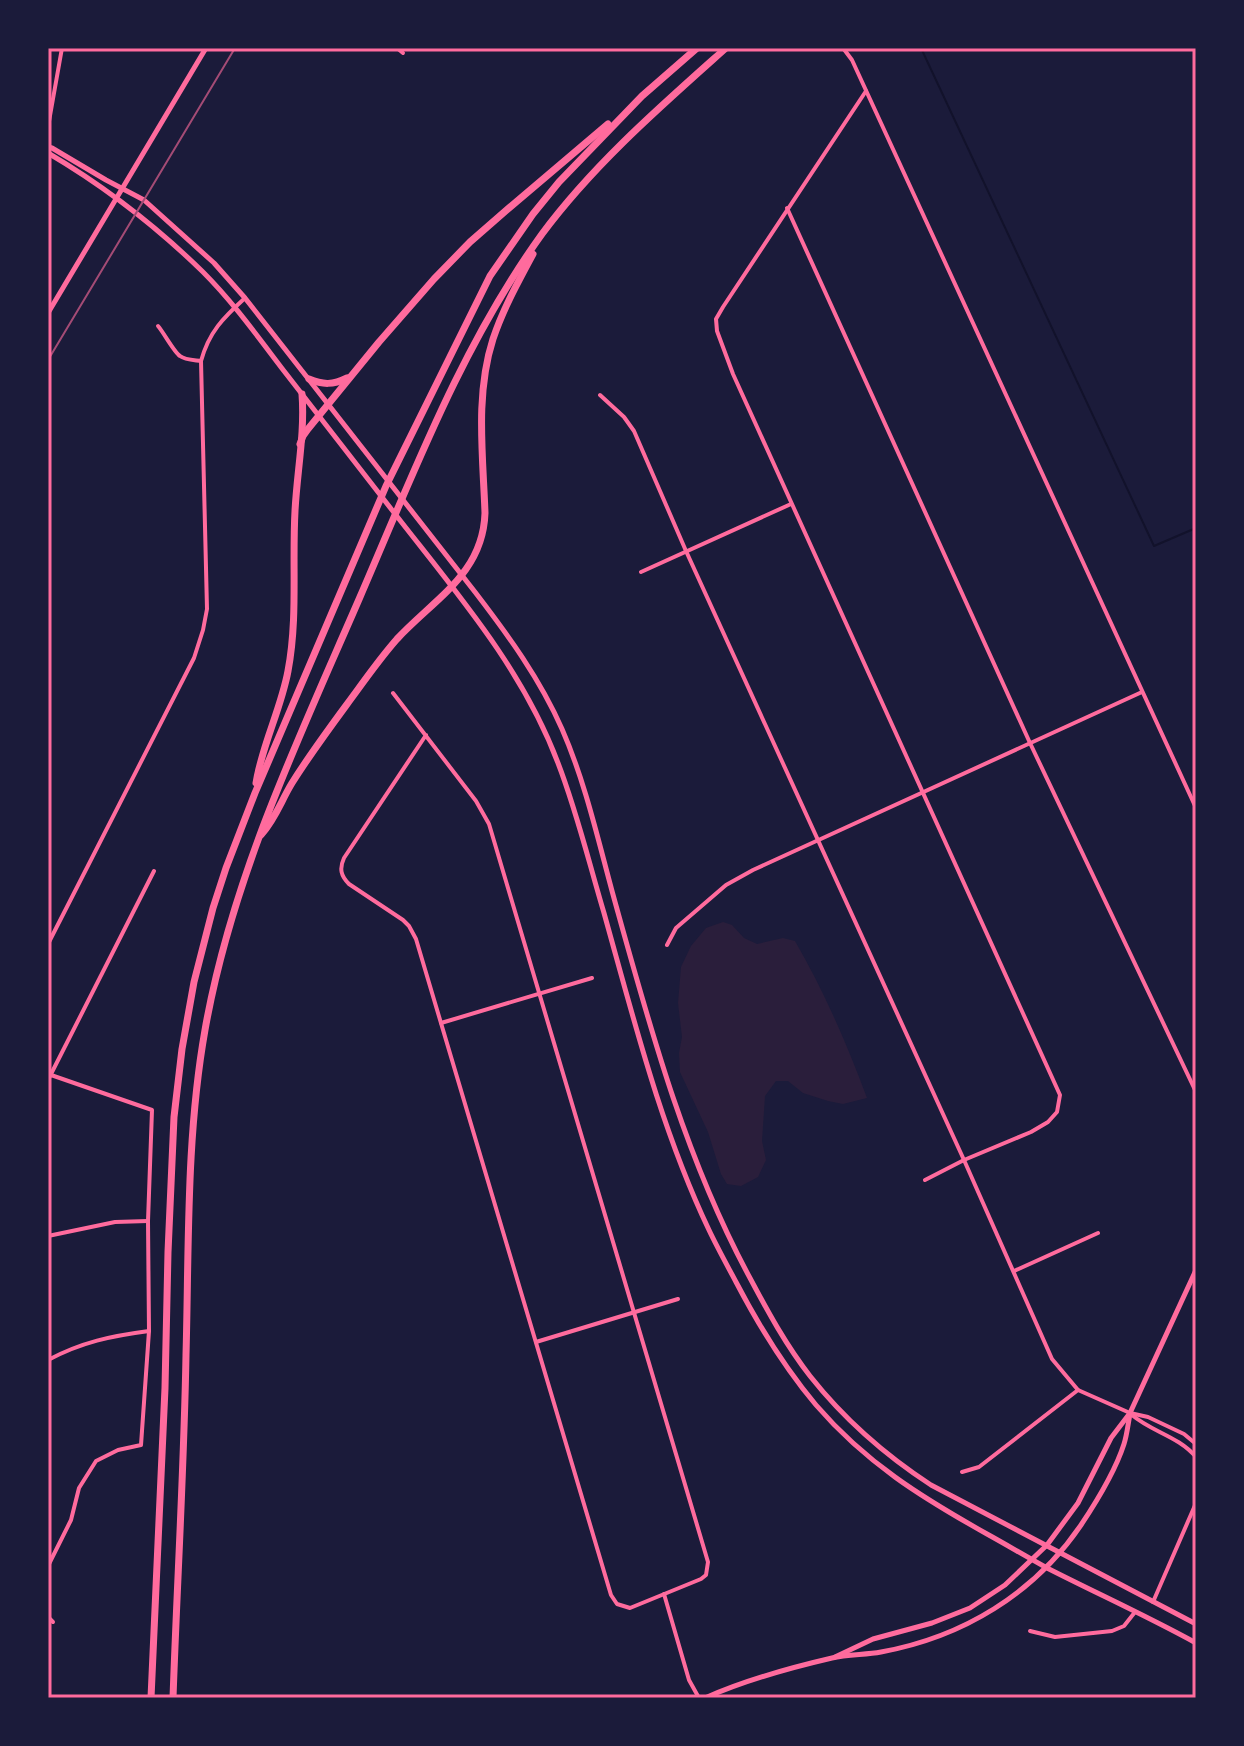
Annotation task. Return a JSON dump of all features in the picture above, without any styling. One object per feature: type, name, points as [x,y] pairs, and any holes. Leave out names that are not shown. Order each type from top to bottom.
[{"type":"highway","points":[[300,444],[303,436],[352,375],[470,242],[697,48]]},
{"type":"highway","points":[[173,1698],[193,1123],[205,1027],[230,924],[257,840],[457,375],[497,301],[546,229],[591,175],[726,48]]},
{"type":"highway","points":[[151,1698],[174,1117],[182,1049],[202,948],[226,868],[386,486],[490,276],[559,182],[642,96]]},
{"type":"highway","points":[[257,840],[273,822],[291,784],[383,656],[451,588],[481,541],[485,527],[481,408],[490,349],[503,311],[546,229]]},
{"type":"highway","points":[[309,379],[326,384],[352,375]]},
{"type":"highway","points":[[255,793],[259,762],[284,692],[292,649],[295,622],[294,513],[303,415],[302,394]]},
{"type":"main road","points":[[48,313],[206,48]]},
{"type":"main road","points":[[48,150],[52,148],[144,200],[214,263],[329,404],[523,657],[562,730],[581,781],[673,1098],[717,1212],[779,1332],[810,1375],[865,1435],[931,1485],[1196,1624]]},
{"type":"main road","points":[[48,150],[117,198],[173,244],[235,308],[414,538],[525,690],[549,739],[568,790],[663,1115],[708,1229],[754,1317],[799,1385],[855,1445],[921,1496],[1047,1568],[1196,1643]]},
{"type":"main road","points":[[835,1657],[873,1639],[963,1611],[1005,1585],[1034,1560],[1078,1503],[1111,1438],[1130,1413],[1196,1270]]},
{"type":"main road","points":[[702,1698],[742,1683],[835,1657],[881,1652],[935,1638],[963,1627],[1010,1600],[1047,1568],[1085,1520],[1124,1444],[1130,1413]]},
{"type":"street","points":[[48,127],[62,48]]},
{"type":"street","points":[[397,48],[403,53]]},
{"type":"street","points":[[843,48],[852,60],[1196,808]]},
{"type":"street","points":[[866,91],[716,319],[717,331],[733,374],[1060,1095],[1057,1112],[1048,1122],[925,1180]]},
{"type":"street","points":[[787,208],[1030,743],[1196,1092]]},
{"type":"street","points":[[48,944],[194,658],[203,630],[207,609],[201,361],[210,335],[245,298]]},
{"type":"street","points":[[158,326],[178,355],[201,361]]},
{"type":"street","points":[[600,395],[634,431],[1052,1359],[1078,1390],[1130,1413],[1148,1417],[1184,1434],[1196,1444]]},
{"type":"street","points":[[641,572],[791,504]]},
{"type":"street","points":[[667,945],[676,928],[726,885],[753,870],[1142,692]]},
{"type":"street","points":[[393,693],[426,735],[485,815],[708,1562],[708,1569],[701,1579],[630,1608],[613,1600],[414,933],[403,920],[349,884],[341,872],[344,858],[426,735]]},
{"type":"street","points":[[48,1566],[71,1520],[79,1488],[96,1461],[118,1450],[141,1445],[149,1331],[148,1221],[152,1110],[50,1078],[154,871]]},
{"type":"street","points":[[441,1023],[592,978]]},
{"type":"street","points":[[48,1236],[115,1222],[148,1221]]},
{"type":"street","points":[[1014,1271],[1098,1233]]},
{"type":"street","points":[[536,1342],[678,1299]]},
{"type":"street","points":[[48,1360],[68,1349],[106,1337],[149,1331]]},
{"type":"street","points":[[962,1472],[979,1467],[1078,1390]]},
{"type":"street","points":[[1130,1413],[1144,1425],[1186,1446],[1196,1457]]},
{"type":"street","points":[[1153,1602],[1196,1503]]},
{"type":"street","points":[[664,1593],[689,1680],[702,1698]]},
{"type":"street","points":[[1030,1631],[1055,1637],[1117,1630],[1135,1612]]},
{"type":"shaded area","points":[[723,922],[757,944],[783,938],[795,941],[834,1018],[867,1098],[843,1104],[803,1093],[788,1081],[776,1081],[765,1096],[762,1141],[766,1160],[758,1177],[741,1186],[727,1184],[721,1174],[708,1132],[680,1072],[682,1037],[678,1003],[681,967],[691,946],[706,928]]},
{"type":"waterway","points":[[921,48],[1154,546],[1196,528]]},
{"type":"railway","points":[[48,360],[235,48]]}]
